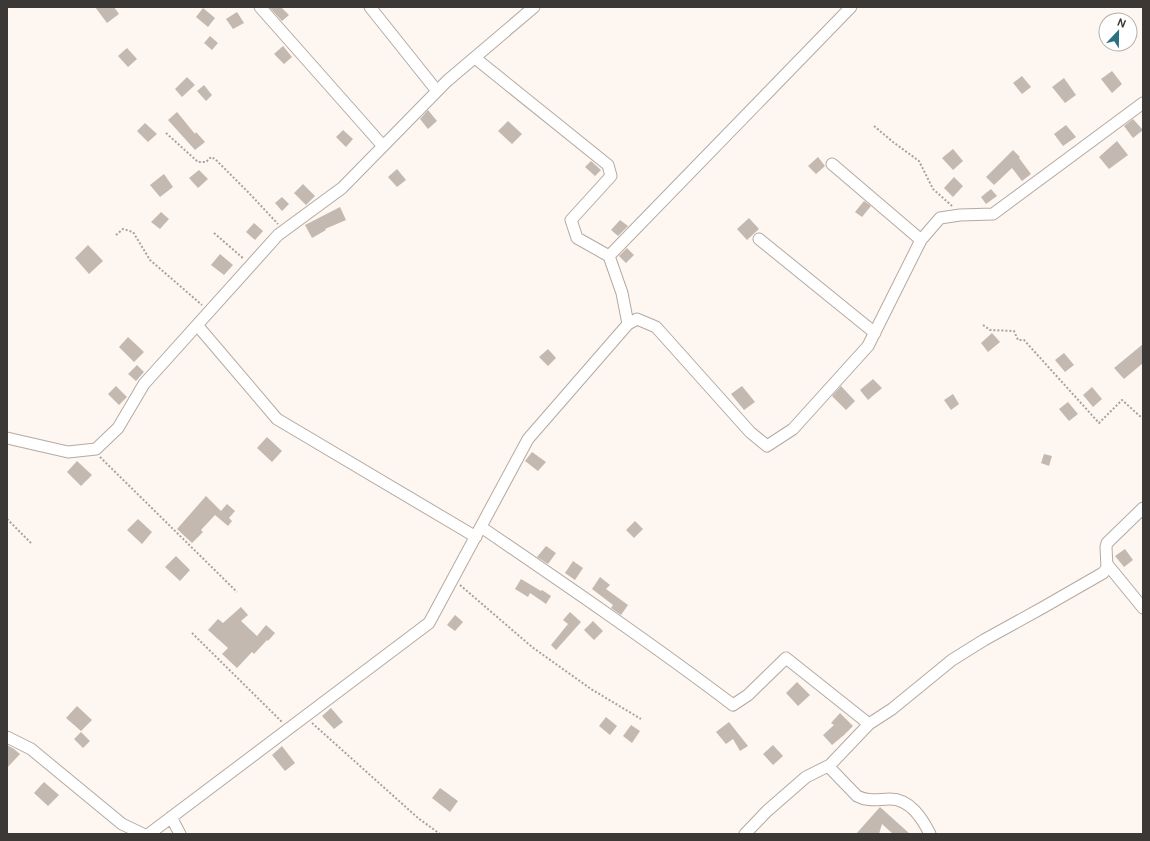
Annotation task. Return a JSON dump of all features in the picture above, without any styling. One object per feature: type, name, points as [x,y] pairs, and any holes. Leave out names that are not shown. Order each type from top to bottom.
[{"type":"street","points":[[260,7],[383,146]]},
{"type":"street","points":[[370,7],[437,91]]},
{"type":"street","points":[[7,438],[68,452],[96,449],[118,428],[144,384],[278,235],[342,188],[437,91],[534,7]]},
{"type":"street","points":[[609,256],[851,7]]},
{"type":"street","points":[[475,58],[608,165],[611,176],[572,220],[577,238],[609,256],[622,293],[628,324]]},
{"type":"street","points":[[150,834],[429,623],[528,439],[628,324],[637,319],[656,327],[750,432],[767,446],[793,429],[868,346],[921,240],[940,218],[960,215],[993,214],[1143,104]]},
{"type":"street","points":[[832,164],[921,240]]},
{"type":"street","points":[[759,238],[875,333]]},
{"type":"street","points":[[196,325],[276,419],[479,532],[575,590],[733,705],[748,695],[786,658],[868,724]]},
{"type":"street","points":[[745,834],[767,811],[806,777],[828,766],[868,724],[892,709],[952,660],[984,640],[1103,573],[1107,568],[1106,547],[1108,543],[1143,508]]},
{"type":"street","points":[[1107,564],[1143,608]]},
{"type":"street","points":[[7,737],[31,749],[122,824],[144,834]]},
{"type":"street","points":[[828,766],[857,796],[862,799],[871,801],[892,799],[909,805],[922,818],[930,834]]},
{"type":"street","points":[[171,817],[180,834]]},
{"type":"path","points":[[874,126],[919,161],[932,189],[956,208]]},
{"type":"path","points":[[166,133],[198,162],[206,162],[211,157],[215,159],[284,230]]},
{"type":"path","points":[[116,235],[123,229],[133,232],[150,260],[200,303],[208,312]]},
{"type":"path","points":[[214,233],[251,265]]},
{"type":"path","points":[[983,325],[990,330],[1014,331],[1018,340],[1024,340],[1099,423],[1122,400],[1143,419]]},
{"type":"path","points":[[92,449],[237,592]]},
{"type":"path","points":[[7,519],[31,543]]},
{"type":"path","points":[[453,579],[532,647],[591,689],[641,719]]},
{"type":"path","points":[[192,633],[288,729]]},
{"type":"path","points":[[305,716],[418,818],[440,834]]},
{"type":"building","points":[[95,7],[114,7],[119,14],[107,23]]},
{"type":"building","points":[[269,7],[281,7],[289,15],[282,21]]},
{"type":"building","points":[[203,8],[215,18],[208,27],[196,17]]},
{"type":"building","points":[[237,12],[244,23],[233,29],[226,19]]},
{"type":"building","points":[[210,36],[218,43],[212,50],[204,43]]},
{"type":"building","points":[[283,46],[292,57],[284,64],[274,54]]},
{"type":"building","points":[[127,48],[137,59],[128,67],[118,56]]},
{"type":"building","points":[[1112,71],[1122,84],[1112,93],[1101,79]]},
{"type":"building","points":[[1022,76],[1031,87],[1022,94],[1013,83]]},
{"type":"building","points":[[187,77],[195,85],[182,97],[175,89]]},
{"type":"building","points":[[1064,78],[1076,95],[1065,103],[1052,87]]},
{"type":"building","points":[[204,85],[212,95],[206,101],[197,91]]},
{"type":"building","points":[[428,110],[437,121],[428,129],[420,119]]},
{"type":"building","points":[[177,112],[195,134],[196,132],[205,142],[195,150],[168,120]]},
{"type":"building","points":[[1133,119],[1143,130],[1133,138],[1124,126]]},
{"type":"building","points":[[508,121],[522,134],[512,144],[498,131]]},
{"type":"building","points":[[145,123],[157,134],[148,142],[137,131]]},
{"type":"building","points":[[1066,125],[1076,137],[1063,146],[1054,134]]},
{"type":"building","points":[[343,130],[353,139],[346,147],[336,137]]},
{"type":"building","points":[[1117,141],[1128,155],[1109,169],[1099,157]]},
{"type":"building","points":[[953,149],[963,161],[953,170],[942,158]]},
{"type":"building","points":[[1013,150],[1020,157],[1019,158],[1031,174],[1022,181],[1012,168],[994,185],[986,177]]},
{"type":"building","points":[[818,157],[825,166],[816,174],[808,166]]},
{"type":"building","points":[[591,161],[601,170],[595,176],[585,167]]},
{"type":"building","points":[[397,169],[406,180],[397,187],[388,177]]},
{"type":"building","points":[[199,170],[208,179],[198,188],[189,178]]},
{"type":"building","points":[[164,174],[173,187],[160,197],[150,185]]},
{"type":"building","points":[[954,177],[963,186],[953,197],[944,188]]},
{"type":"building","points":[[303,184],[315,196],[306,205],[294,193]]},
{"type":"building","points":[[991,189],[997,196],[986,204],[981,197]]},
{"type":"building","points":[[282,197],[289,204],[282,211],[275,203]]},
{"type":"building","points":[[864,201],[871,206],[862,217],[855,212]]},
{"type":"building","points":[[340,207],[346,220],[325,229],[326,230],[312,238],[305,225]]},
{"type":"building","points":[[161,212],[169,219],[160,229],[151,222]]},
{"type":"building","points":[[749,218],[759,229],[747,240],[737,229]]},
{"type":"building","points":[[620,220],[628,226],[618,236],[611,230]]},
{"type":"building","points":[[254,223],[263,231],[255,240],[246,232]]},
{"type":"building","points":[[88,245],[103,261],[89,274],[75,258]]},
{"type":"building","points":[[627,248],[634,255],[626,263],[619,256]]},
{"type":"building","points":[[220,254],[233,265],[224,275],[211,265]]},
{"type":"building","points":[[992,333],[1000,342],[988,352],[981,343]]},
{"type":"building","points":[[128,337],[144,352],[134,362],[119,347]]},
{"type":"building","points":[[1143,344],[1143,363],[1124,379],[1114,368]]},
{"type":"building","points":[[548,349],[556,358],[548,366],[539,357]]},
{"type":"building","points":[[1064,353],[1074,365],[1065,372],[1055,360]]},
{"type":"building","points":[[137,365],[144,372],[136,381],[128,374]]},
{"type":"building","points":[[873,379],[882,388],[868,400],[860,390]]},
{"type":"building","points":[[116,386],[127,397],[119,405],[108,394]]},
{"type":"building","points":[[742,386],[755,402],[744,410],[731,394]]},
{"type":"building","points":[[841,386],[855,401],[846,410],[832,396]]},
{"type":"building","points":[[1092,387],[1102,399],[1093,407],[1083,395]]},
{"type":"building","points":[[953,394],[959,404],[951,410],[944,400]]},
{"type":"building","points":[[1068,402],[1078,414],[1069,421],[1059,409]]},
{"type":"building","points":[[267,437],[282,451],[272,462],[257,448]]},
{"type":"building","points":[[532,452],[546,462],[538,471],[525,461]]},
{"type":"building","points":[[1044,454],[1052,456],[1049,466],[1041,463]]},
{"type":"building","points":[[77,461],[92,475],[81,486],[67,472]]},
{"type":"building","points":[[206,496],[221,511],[227,504],[235,511],[229,518],[232,521],[228,526],[215,515],[201,530],[203,532],[192,543],[177,529]]},
{"type":"building","points":[[138,519],[152,532],[142,544],[127,530]]},
{"type":"building","points":[[635,521],[643,529],[634,538],[626,530]]},
{"type":"building","points":[[546,546],[556,553],[548,564],[537,557]]},
{"type":"building","points":[[1125,549],[1133,560],[1124,567],[1115,556]]},
{"type":"building","points":[[176,556],[190,570],[180,581],[165,567]]},
{"type":"building","points":[[573,561],[583,568],[575,580],[565,573]]},
{"type":"building","points":[[600,577],[610,585],[606,589],[628,605],[621,615],[611,608],[613,605],[592,589]]},
{"type":"building","points":[[521,579],[551,596],[546,604],[530,593],[528,597],[515,589]]},
{"type":"building","points":[[241,607],[248,615],[241,621],[257,636],[266,625],[275,633],[254,654],[252,652],[237,668],[222,654],[228,648],[208,630],[218,619],[223,623]]},
{"type":"building","points":[[570,612],[581,622],[556,650],[551,645],[568,624],[563,620]]},
{"type":"building","points":[[455,615],[463,622],[455,631],[447,625]]},
{"type":"building","points":[[593,621],[603,631],[594,640],[584,630]]},
{"type":"building","points":[[797,682],[810,695],[798,706],[786,693]]},
{"type":"building","points":[[77,706],[92,720],[81,731],[66,718]]},
{"type":"building","points":[[331,708],[343,722],[334,729],[322,716]]},
{"type":"building","points":[[840,713],[853,726],[832,745],[823,735],[834,725],[831,723]]},
{"type":"building","points":[[606,717],[617,726],[610,735],[599,726]]},
{"type":"building","points":[[729,722],[748,746],[740,751],[733,739],[726,744],[716,732]]},
{"type":"building","points":[[631,725],[640,731],[632,743],[623,736]]},
{"type":"building","points":[[81,732],[90,741],[83,748],[74,739]]},
{"type":"building","points":[[7,745],[20,754],[7,768]]},
{"type":"building","points":[[773,745],[783,756],[773,765],[763,754]]},
{"type":"building","points":[[282,746],[295,763],[285,771],[272,755]]},
{"type":"building","points":[[44,782],[59,795],[48,806],[34,793]]},
{"type":"building","points":[[440,788],[458,801],[450,812],[432,798]]},
{"type":"building","points":[[880,807],[910,834],[893,834],[882,824],[879,834],[856,834]]}]
